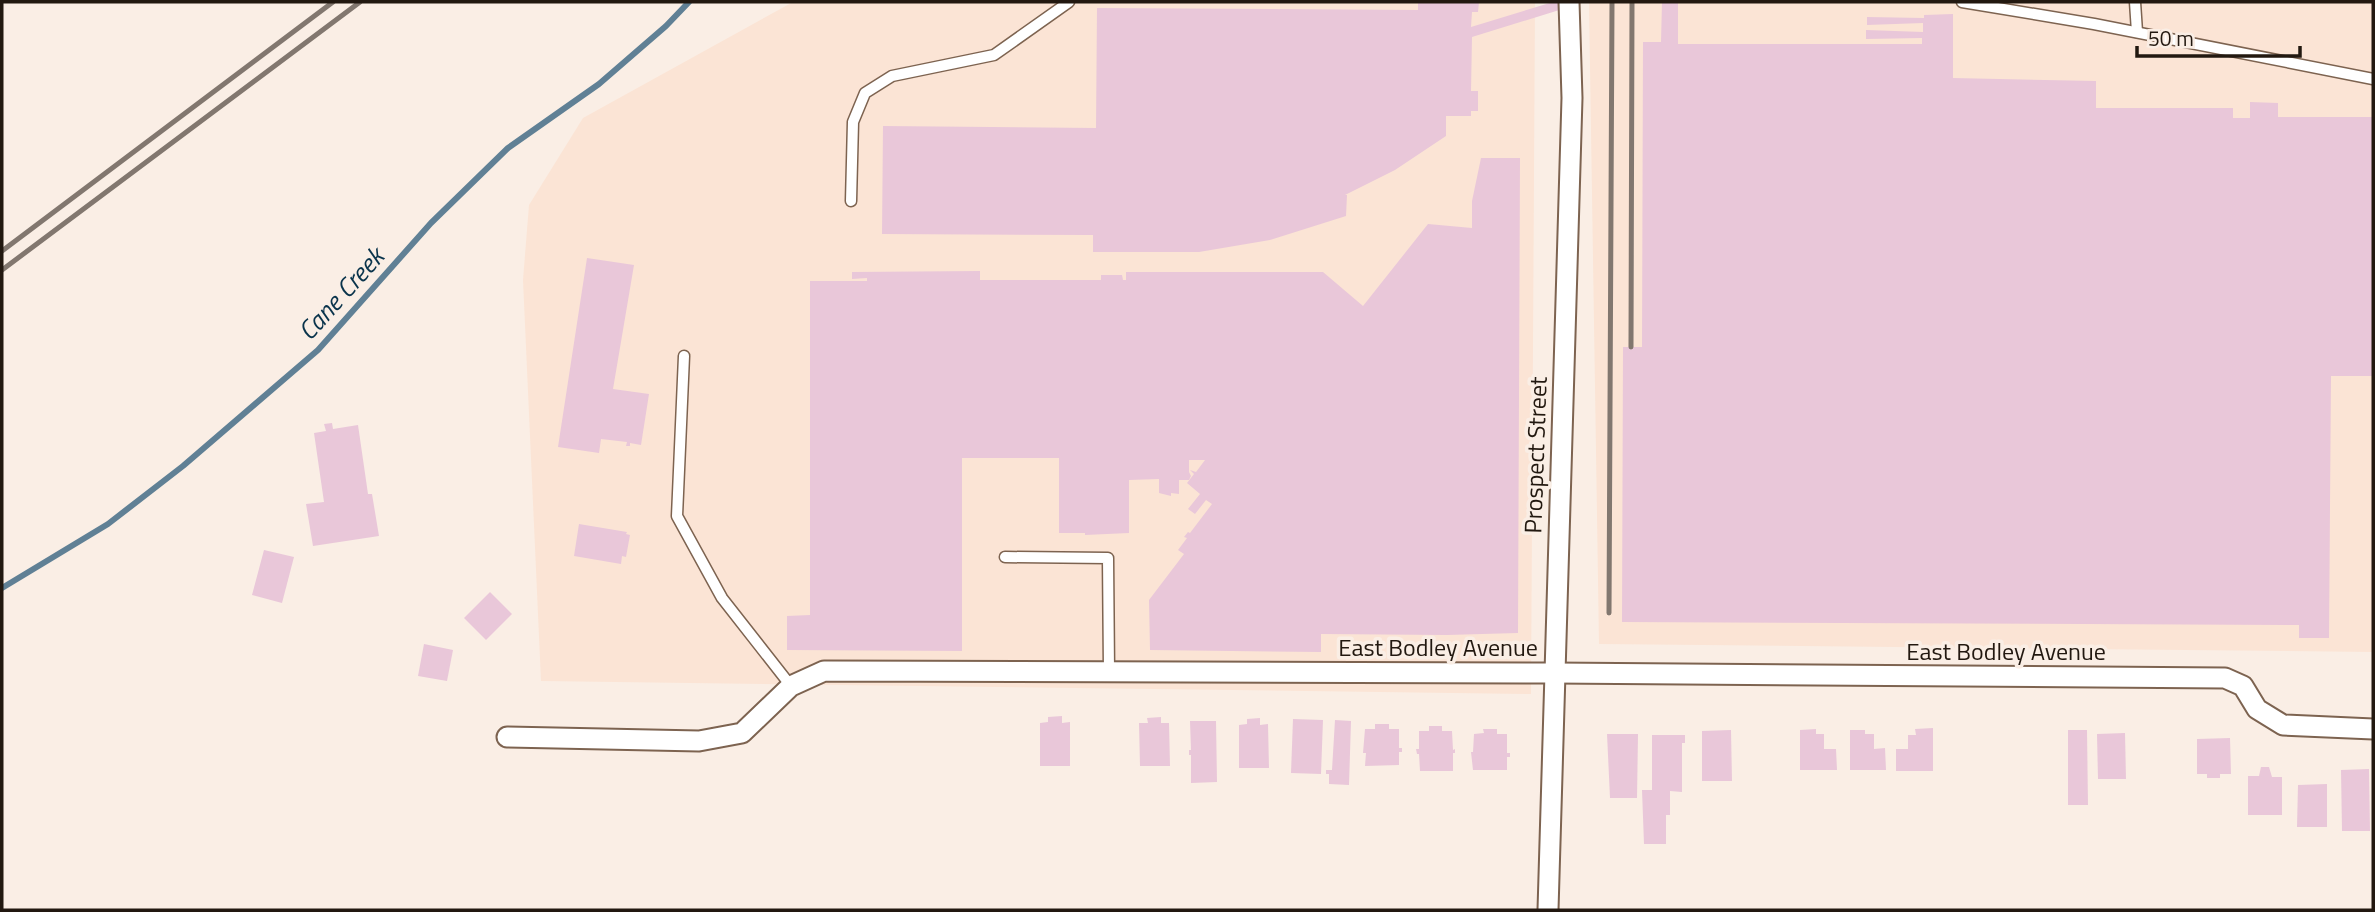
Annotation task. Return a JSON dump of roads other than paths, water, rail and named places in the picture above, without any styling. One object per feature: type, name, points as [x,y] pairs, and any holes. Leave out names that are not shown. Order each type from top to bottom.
[{"type":"street","name":"Prospect Street","points":[[1548,910],[1572,97],[1569,2]]},
{"type":"street","name":"East Bodley Avenue","points":[[507,737],[699,741],[742,733],[791,686],[824,671],[2225,678],[2243,686],[2258,709],[2283,725],[2373,729]]},
{"type":"lane","points":[[851,201],[853,122],[865,93],[892,76],[994,55],[1069,2]]},
{"type":"lane","points":[[1962,2],[2137,32],[2373,79]]},
{"type":"lane","points":[[2135,2],[2137,32]]},
{"type":"lane","points":[[684,356],[677,516],[722,598],[791,686]]},
{"type":"lane","points":[[1005,557],[1108,558],[1109,671]]},
{"type":"waterway","name":"Cane Creek","points":[[2,588],[108,524],[183,466],[318,350],[431,223],[508,148],[599,84],[666,26],[689,2]]},
{"type":"railway","points":[[2,251],[333,2]]},
{"type":"railway","points":[[2,270],[360,2]]},
{"type":"railway","points":[[1609,613],[1612,2]]},
{"type":"railway","points":[[1631,347],[1632,2]]}]
